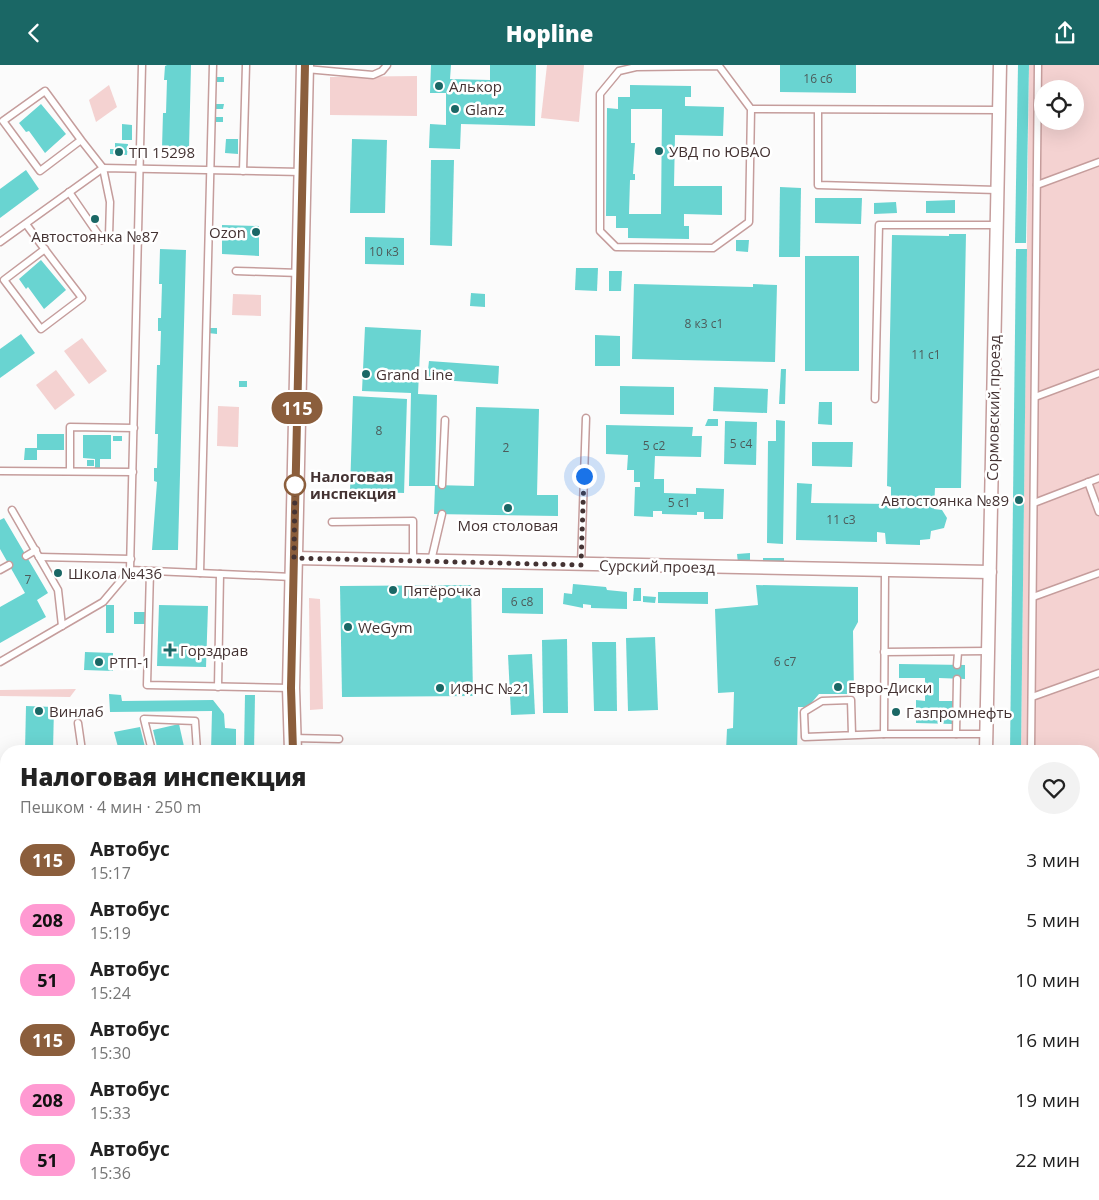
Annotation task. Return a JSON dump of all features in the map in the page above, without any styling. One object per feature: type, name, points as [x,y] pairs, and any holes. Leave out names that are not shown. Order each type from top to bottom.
[{"type":"street","name":"Сормовский проезд","points":[[986,745],[1000,65]]},
{"type":"street","points":[[292,744],[291,688],[304,67]]},
{"type":"street","name":"Сурский проезд","points":[[294,558],[884,572],[990,572]]},
{"type":"lane","points":[[0,662],[103,601],[130,570],[142,65]]},
{"type":"lane","points":[[200,573],[213,65]]},
{"type":"lane","points":[[243,171],[246,65]]},
{"type":"lane","points":[[304,67],[374,75],[382,71],[387,65]]},
{"type":"lane","points":[[1031,745],[1038,65]]},
{"type":"lane","points":[[719,66],[751,109],[749,222],[713,248],[616,247],[600,231],[600,94],[620,71],[636,67],[719,66]]},
{"type":"lane","points":[[69,193],[102,240],[108,236],[110,202],[103,168],[44,91],[4,121],[40,171],[81,140]]},
{"type":"lane","points":[[751,109],[1000,110]]},
{"type":"lane","points":[[818,109],[818,185],[997,190]]},
{"type":"lane","points":[[1037,185],[1099,162]]},
{"type":"lane","points":[[0,242],[103,168],[302,172]]},
{"type":"lane","points":[[26,223],[82,298],[41,329],[4,280],[45,249]]},
{"type":"lane","points":[[875,399],[879,225],[998,225]]},
{"type":"lane","points":[[236,271],[300,273]]},
{"type":"lane","points":[[1035,397],[1099,373]]},
{"type":"lane","points":[[581,565],[586,418]]},
{"type":"lane","points":[[442,485],[445,420]]},
{"type":"lane","points":[[70,471],[70,427],[134,428]]},
{"type":"lane","points":[[0,471],[133,472]]},
{"type":"lane","points":[[1034,503],[1099,478]]},
{"type":"lane","points":[[1088,482],[1099,512]]},
{"type":"lane","points":[[12,510],[58,590],[62,626]]},
{"type":"lane","points":[[431,561],[442,514]]},
{"type":"lane","points":[[332,521],[414,521],[413,561]]},
{"type":"lane","points":[[26,555],[36,550]]},
{"type":"lane","points":[[39,557],[131,559]]},
{"type":"lane","points":[[0,571],[9,565]]},
{"type":"lane","points":[[130,570],[293,577]]},
{"type":"lane","points":[[150,571],[147,685],[291,688]]},
{"type":"lane","points":[[884,572],[884,734]]},
{"type":"lane","points":[[1033,597],[1099,573]]},
{"type":"lane","points":[[218,687],[220,574]]},
{"type":"lane","points":[[884,652],[988,651]]},
{"type":"lane","points":[[957,665],[958,652]]},
{"type":"lane","points":[[1032,697],[1099,673]]},
{"type":"lane","points":[[956,734],[957,679]]},
{"type":"lane","points":[[852,735],[851,700],[822,701],[804,712],[805,737],[884,734],[986,734]]},
{"type":"lane","points":[[150,745],[144,719],[195,721],[197,745]]},
{"type":"lane","points":[[78,723],[81,745]]},
{"type":"lane","points":[[292,744],[339,739]]},
{"type":"shaded area","points":[[547,65],[584,65],[579,122],[541,118]]},
{"type":"shaded area","points":[[1029,65],[1099,65],[1099,745],[1021,745]]},
{"type":"shaded area","points":[[417,76],[417,116],[330,115],[330,77]]},
{"type":"shaded area","points":[[109,85],[117,107],[96,122],[89,100]]},
{"type":"shaded area","points":[[233,294],[261,295],[261,316],[232,315]]},
{"type":"shaded area","points":[[82,338],[107,371],[89,384],[64,351]]},
{"type":"shaded area","points":[[56,370],[75,395],[55,410],[36,385]]},
{"type":"shaded area","points":[[218,406],[239,407],[238,447],[217,446]]},
{"type":"shaded area","points":[[309,598],[320,599],[323,709],[310,710]]},
{"type":"shaded area","points":[[76,689],[70,697],[0,696],[0,690]]},
{"type":"building","points":[[191,65],[189,149],[162,148],[163,113],[166,113],[167,80],[164,80],[165,66]]},
{"type":"building","points":[[431,65],[451,65],[450,79],[490,80],[490,65],[536,65],[535,126],[461,124],[460,149],[429,148],[430,124],[446,125],[446,93],[430,93]]},
{"type":"building","points":[[780,65],[856,65],[856,93],[780,92]]},
{"type":"building","points":[[1018,65],[1029,65],[1026,243],[1015,243]]},
{"type":"building","points":[[215,77],[224,77],[224,82],[215,82]]},
{"type":"building","points":[[630,85],[691,86],[691,97],[685,97],[685,106],[724,107],[723,136],[675,135],[674,186],[722,186],[722,215],[684,214],[684,226],[689,226],[689,239],[628,238],[628,228],[616,228],[616,216],[606,216],[607,108],[618,109],[618,97],[630,97]],"holes":[[[631,109],[662,109],[661,214],[629,214],[630,180],[635,180],[635,174],[633,174],[635,143],[631,143]]]},
{"type":"building","points":[[41,104],[66,134],[45,153],[29,131],[26,132],[19,123]]},
{"type":"building","points":[[214,104],[224,104],[223,109],[214,109]]},
{"type":"building","points":[[214,117],[223,117],[223,122],[214,122]]},
{"type":"building","points":[[122,124],[132,125],[132,140],[122,140]]},
{"type":"building","points":[[226,139],[238,139],[238,154],[225,153]]},
{"type":"building","points":[[352,139],[387,140],[385,213],[350,213]]},
{"type":"building","name":"ТП 15298","points":[[115,143],[128,144],[127,155],[110,154],[110,149],[115,149]]},
{"type":"building","points":[[431,160],[454,160],[452,246],[430,245]]},
{"type":"building","points":[[26,170],[39,189],[0,218],[0,189]]},
{"type":"building","points":[[780,187],[801,188],[800,257],[779,257]]},
{"type":"building","points":[[815,198],[862,198],[861,224],[815,223]]},
{"type":"building","points":[[955,200],[955,213],[926,213],[926,201]]},
{"type":"building","points":[[896,202],[897,213],[874,214],[874,203]]},
{"type":"building","points":[[222,225],[259,226],[259,256],[222,254]]},
{"type":"building","points":[[949,234],[966,234],[961,488],[935,488],[934,509],[942,510],[947,518],[944,528],[931,531],[930,539],[920,540],[920,545],[886,544],[885,533],[877,532],[877,542],[796,540],[797,483],[812,484],[811,503],[891,504],[891,487],[887,486],[892,235],[949,236]]},
{"type":"building","points":[[365,237],[404,238],[404,265],[365,264]]},
{"type":"building","points":[[736,240],[749,240],[748,252],[736,251]]},
{"type":"building","points":[[160,249],[186,250],[178,550],[152,550],[157,482],[154,481],[154,468],[157,468],[158,434],[155,434],[157,365],[160,365],[161,331],[158,331],[158,318],[161,318],[162,284],[159,284]]},
{"type":"building","name":"Автостоянка №89","points":[[1016,249],[1027,249],[1021,745],[1010,745]]},
{"type":"building","points":[[805,256],[859,256],[859,371],[805,371]]},
{"type":"building","points":[[41,260],[66,290],[44,309],[28,287],[26,289],[19,279]]},
{"type":"building","points":[[576,268],[598,268],[597,291],[575,290]]},
{"type":"building","points":[[609,271],[622,271],[621,291],[609,291]]},
{"type":"building","points":[[634,284],[753,287],[753,284],[777,285],[775,362],[632,359]]},
{"type":"building","points":[[471,293],[485,294],[485,307],[470,306]]},
{"type":"building","points":[[365,327],[421,330],[418,394],[437,395],[435,485],[474,486],[476,407],[539,409],[537,495],[558,495],[558,516],[434,514],[435,486],[409,486],[411,393],[362,391]]},
{"type":"building","points":[[208,328],[217,328],[217,334],[208,333]]},
{"type":"building","points":[[21,334],[35,353],[0,378],[0,349]]},
{"type":"building","points":[[595,335],[620,336],[620,366],[595,366]]},
{"type":"building","points":[[429,361],[499,366],[498,384],[427,379]]},
{"type":"building","points":[[781,369],[786,369],[785,404],[779,404]]},
{"type":"building","points":[[239,381],[247,381],[247,387],[239,387]]},
{"type":"building","points":[[620,386],[674,387],[674,415],[620,414]]},
{"type":"building","points":[[714,387],[768,389],[767,413],[713,411]]},
{"type":"building","points":[[353,396],[407,399],[404,493],[350,491]]},
{"type":"building","points":[[819,402],[832,402],[832,425],[818,424]]},
{"type":"building","points":[[708,419],[718,419],[718,426],[705,426]]},
{"type":"building","points":[[776,420],[785,421],[783,544],[767,543],[768,441],[776,441]]},
{"type":"building","points":[[725,421],[757,422],[756,465],[724,464]]},
{"type":"building","points":[[606,425],[693,427],[692,436],[702,436],[701,457],[655,456],[654,479],[664,479],[664,493],[696,494],[696,488],[724,489],[723,519],[704,519],[704,512],[697,512],[697,515],[662,514],[662,511],[653,511],[653,517],[634,516],[635,487],[640,487],[640,482],[634,482],[634,470],[627,470],[628,455],[606,454]]},
{"type":"building","points":[[37,434],[64,434],[64,450],[37,450],[37,460],[24,460],[25,448],[37,448]]},
{"type":"building","points":[[83,435],[111,435],[111,459],[100,459],[100,468],[95,468],[95,459],[83,458]]},
{"type":"building","points":[[113,436],[122,436],[122,441],[113,441]]},
{"type":"building","points":[[812,442],[853,442],[852,467],[812,466]]},
{"type":"building","points":[[87,460],[94,460],[94,466],[87,466]]},
{"type":"building","points":[[4,518],[48,593],[37,600],[46,617],[0,643],[0,607],[25,593],[0,549],[0,520]]},
{"type":"building","points":[[750,553],[750,563],[738,563],[737,554]]},
{"type":"building","points":[[763,558],[784,558],[784,564],[763,564]]},
{"type":"building","points":[[573,584],[606,587],[607,590],[627,592],[627,609],[591,608],[591,605],[583,604],[583,608],[563,604],[564,593],[572,594]]},
{"type":"building","points":[[471,585],[473,696],[342,697],[340,586]]},
{"type":"building","points":[[756,585],[858,587],[858,622],[853,631],[854,694],[819,694],[808,707],[798,707],[797,745],[726,745],[727,729],[733,728],[734,692],[718,693],[715,609],[758,605]]},
{"type":"building","points":[[502,588],[543,588],[543,614],[502,613]]},
{"type":"building","points":[[634,588],[641,588],[641,601],[633,601]]},
{"type":"building","points":[[658,592],[708,592],[708,604],[658,603]]},
{"type":"building","points":[[643,596],[656,597],[655,603],[643,602]]},
{"type":"building","points":[[106,605],[114,605],[114,633],[106,633]]},
{"type":"building","points":[[159,605],[208,606],[206,667],[157,666]]},
{"type":"building","points":[[134,612],[145,612],[145,624],[134,624]]},
{"type":"building","points":[[655,637],[658,710],[628,711],[626,638]]},
{"type":"building","points":[[567,639],[568,713],[543,713],[542,640]]},
{"type":"building","points":[[592,642],[616,642],[617,711],[594,711]]},
{"type":"building","name":"РТП-1","points":[[85,652],[113,653],[113,671],[84,670]]},
{"type":"building","points":[[532,654],[535,714],[511,715],[508,655]]},
{"type":"building","points":[[899,664],[965,665],[965,679],[939,678],[939,701],[953,701],[953,724],[916,723],[916,700],[925,701],[925,678],[899,678]]},
{"type":"building","points":[[109,694],[121,695],[122,701],[213,700],[224,714],[225,728],[236,729],[236,745],[211,745],[212,711],[110,712]]},
{"type":"building","points":[[245,695],[255,695],[254,745],[244,745]]},
{"type":"building","points":[[26,706],[54,707],[53,745],[25,745]]},
{"type":"building","points":[[179,724],[184,745],[157,745],[153,730]]},
{"type":"building","points":[[140,727],[144,745],[117,745],[114,732]]},
{"type":"bus line","name":"115","points":[[293,745],[291,688],[305,65]]},
{"type":"place","name":"Алькор","points":[[439,86]]},
{"type":"place","name":"Glanz","points":[[455,109]]},
{"type":"place","name":"УВД по ЮВАО","points":[[659,151]]},
{"type":"place","name":"ТП 15298","points":[[119,152]]},
{"type":"place","name":"Автостоянка №87","points":[[95,219]]},
{"type":"place","name":"Ozon","points":[[256,232]]},
{"type":"place","name":"Grand Line","points":[[366,374]]},
{"type":"place","name":"Налоговая инспекция","points":[[295,485]]},
{"type":"place","name":"Автостоянка №89","points":[[1019,500]]},
{"type":"place","name":"Моя столовая","points":[[508,508]]},
{"type":"place","name":"Школа №436","points":[[58,573]]},
{"type":"place","name":"Пятёрочка","points":[[393,590]]},
{"type":"place","name":"WeGym","points":[[348,627]]},
{"type":"place","name":"Горздрав","points":[[170,650]]},
{"type":"place","name":"РТП-1","points":[[99,662]]},
{"type":"place","name":"Евро-Диски","points":[[838,687]]},
{"type":"place","name":"ИФНС №21","points":[[440,688]]},
{"type":"place","name":"Винлаб","points":[[39,711]]},
{"type":"place","name":"Газпромнефть","points":[[896,712]]},
{"type":"route","points":[[295,485],[294,558],[581,565],[584,476]]}]
